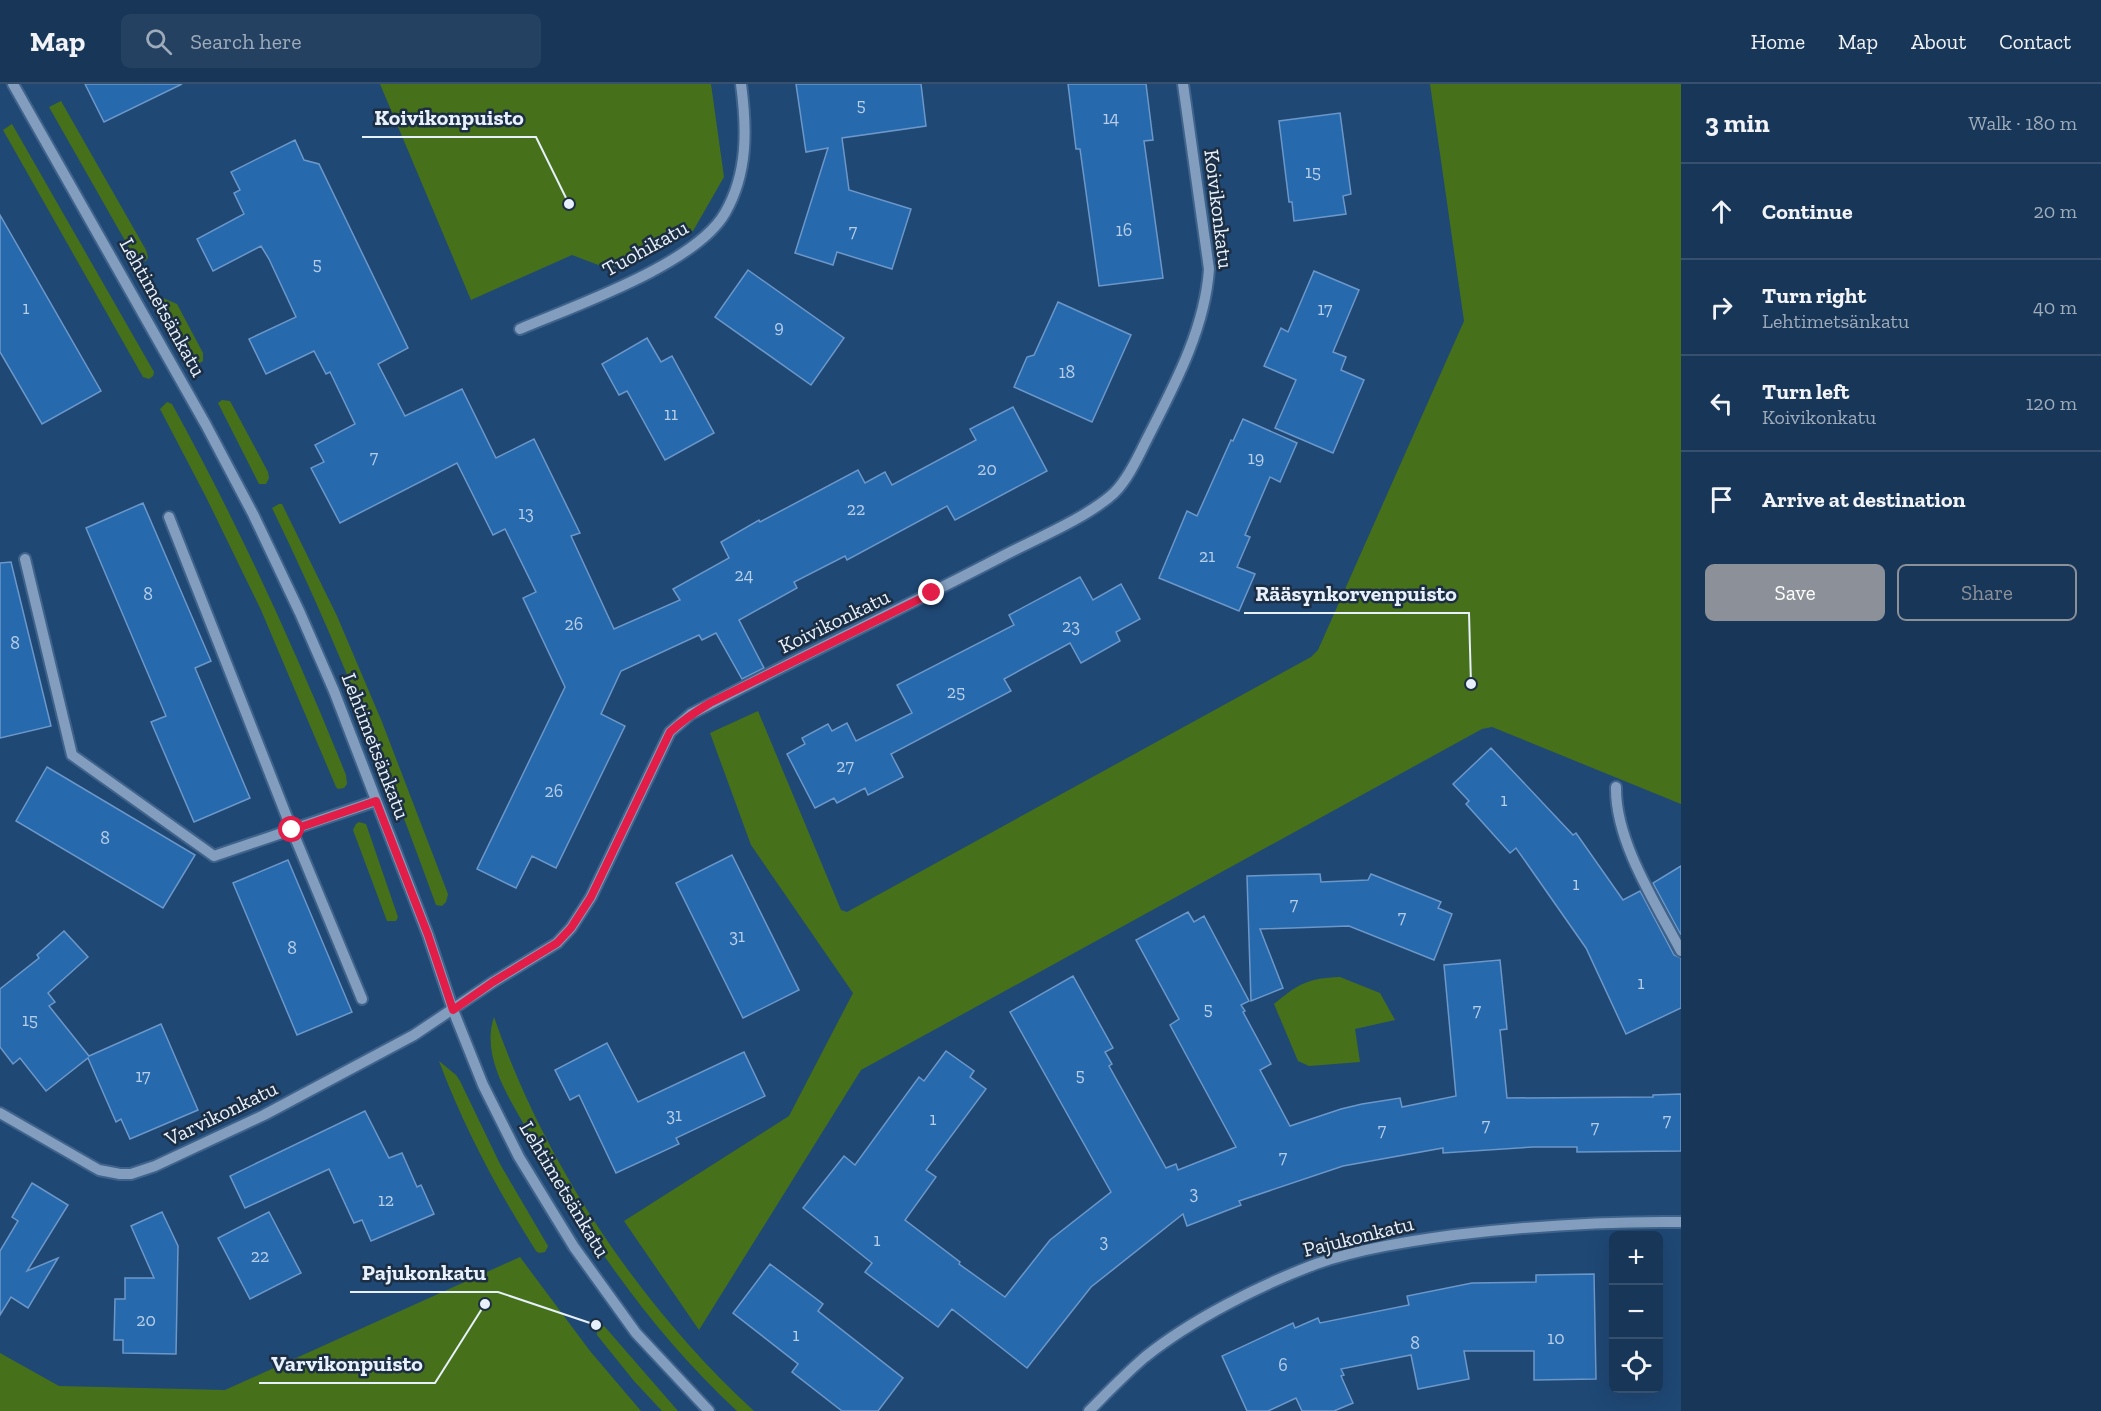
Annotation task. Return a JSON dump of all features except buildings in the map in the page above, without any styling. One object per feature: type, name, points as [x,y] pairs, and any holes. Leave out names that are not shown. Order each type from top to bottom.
[{"type":"street","name":"Lehtimetsänkatu","points":[[14,84],[172,363],[253,514],[317,652],[428,935],[453,1010],[483,1085],[519,1157],[574,1247],[636,1333],[709,1411]]},
{"type":"street","name":"Tuohikatu","points":[[520,329],[638,279],[686,251],[710,232],[724,215],[741,174],[745,146],[741,84]]},
{"type":"street","name":"Koivikonkatu","points":[[453,1010],[493,982],[557,943],[571,928],[591,897],[670,732],[691,714],[892,614],[1085,513],[1106,500],[1116,490],[1137,458],[1190,347],[1204,306],[1208,286],[1207,251],[1183,84]]},
{"type":"street","points":[[169,518],[292,830],[362,999]]},
{"type":"street","points":[[25,558],[72,755],[214,856],[376,801]]},
{"type":"street","points":[[1616,787],[1618,818],[1629,850],[1681,951]]},
{"type":"street","name":"Varvikonkatu","points":[[0,1113],[99,1170],[131,1174],[155,1166],[264,1115],[414,1035],[453,1010]]},
{"type":"street","name":"Pajukonkatu","points":[[1089,1411],[1146,1356],[1194,1324],[1272,1282],[1318,1263],[1394,1244],[1512,1228],[1586,1223],[1681,1222]]},
{"type":"green space","points":[[380,84],[711,84],[724,177],[693,231],[609,269],[572,255],[471,300]]},
{"type":"green space","points":[[1430,84],[1681,84],[1681,804],[1492,727],[1482,729],[861,1070],[699,1330],[624,1221],[789,1116],[853,993],[751,845],[710,733],[758,711],[841,910],[847,912],[1311,657],[1318,650],[1464,321]]},
{"type":"green space","points":[[61,101],[146,250],[148,257],[146,261],[136,260],[49,107]]},
{"type":"green space","points":[[12,124],[154,372],[149,379],[143,377],[3,130]]},
{"type":"green space","points":[[163,298],[177,304],[203,353],[203,361],[198,364],[193,362],[161,303]]},
{"type":"green space","points":[[222,400],[230,401],[268,472],[269,478],[266,484],[259,484],[218,403]]},
{"type":"green space","points":[[167,402],[172,404],[196,449],[265,587],[346,775],[347,784],[344,788],[336,787],[261,610],[160,409]]},
{"type":"green space","points":[[282,504],[337,616],[382,722],[448,894],[442,906],[436,905],[359,704],[272,508]]},
{"type":"green space","points":[[359,822],[366,824],[398,917],[396,921],[387,921],[353,830]]},
{"type":"green space","points":[[1340,977],[1380,993],[1395,1020],[1355,1029],[1360,1062],[1309,1066],[1298,1061],[1274,1004],[1304,983]]},
{"type":"green space","points":[[494,1017],[515,1072],[540,1126],[568,1179],[600,1230],[672,1326],[754,1411],[737,1411],[677,1349],[623,1282],[574,1210],[551,1173],[500,1079],[491,1048]]},
{"type":"green space","points":[[439,1061],[460,1081],[500,1164],[548,1246],[545,1252],[536,1251],[495,1182],[459,1111]]},
{"type":"green space","points":[[520,1257],[590,1351],[641,1411],[0,1411],[0,1353],[59,1386],[225,1390]]},
{"type":"green space","points":[[603,1326],[678,1411],[662,1411],[634,1381],[597,1335],[597,1331]]},
{"type":"place","name":"Koivikonpuisto","points":[[569,204]]},
{"type":"place","name":"Rääsynkorvenpuisto","points":[[1471,684]]},
{"type":"place","name":"Varvikonpuisto","points":[[485,1304]]},
{"type":"place","name":"Pajukonkatu","points":[[596,1325]]},
{"type":"route","points":[[292,830],[376,801],[428,935],[453,1010],[493,982],[557,943],[571,928],[591,897],[670,732],[680,723],[710,703],[932,593]]}]
